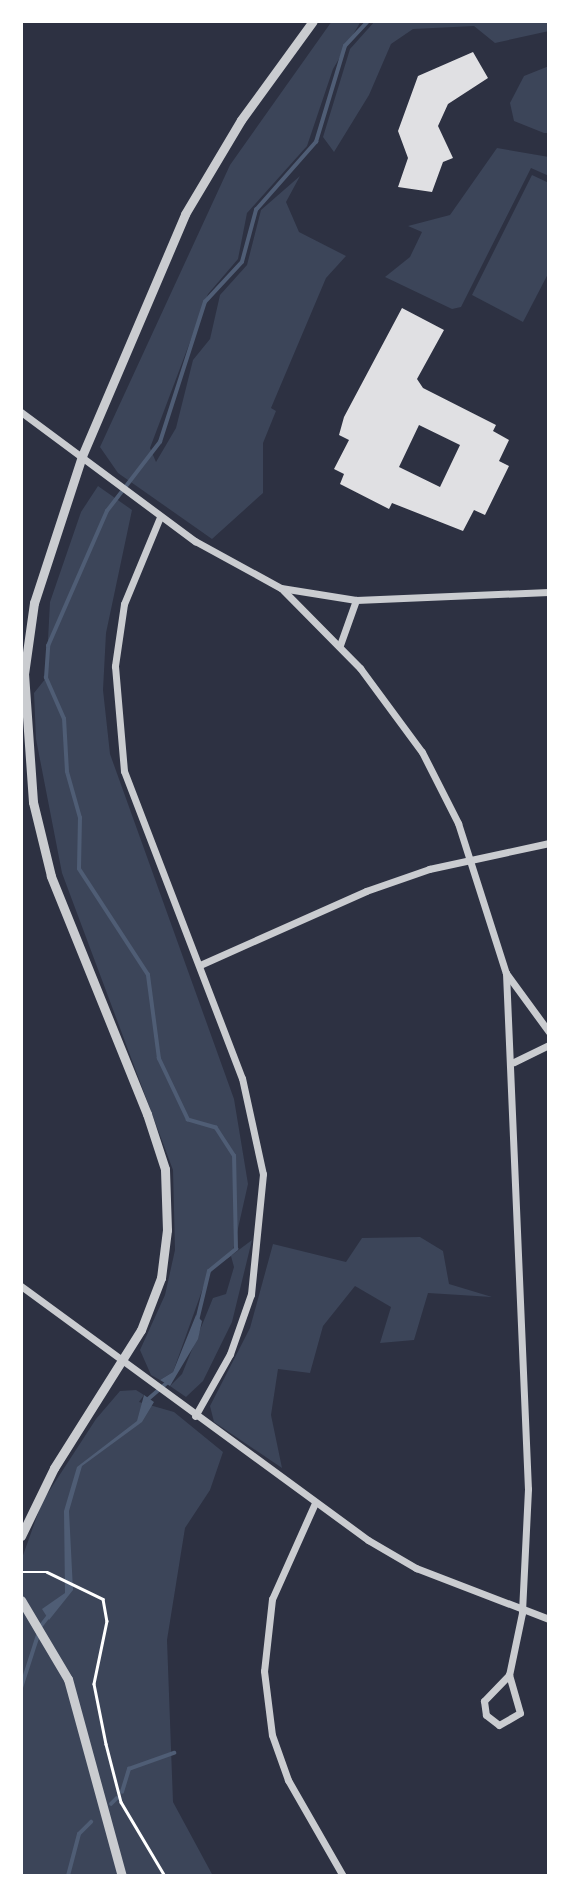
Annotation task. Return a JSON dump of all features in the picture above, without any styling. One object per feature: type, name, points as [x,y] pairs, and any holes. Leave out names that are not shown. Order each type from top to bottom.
[{"type":"street","points":[[21,1536],[54,1468],[120,1364],[161,1278],[164,1169],[51,876],[25,735],[24,674],[34,603],[82,456],[185,214],[241,120],[313,21]]},
{"type":"street","points":[[21,412],[160,517],[281,588],[340,645],[422,752],[472,858],[506,973],[514,1062],[528,1489],[522,1613],[509,1675],[520,1713],[499,1725],[486,1715],[484,1700],[509,1675]]},
{"type":"street","points":[[160,517],[124,604],[115,710],[130,792],[200,965],[257,1130],[264,1210],[251,1294],[230,1354],[195,1416]]},
{"type":"street","points":[[281,588],[356,600],[549,592]]},
{"type":"street","points":[[340,645],[356,600]]},
{"type":"street","points":[[200,965],[366,891],[472,858],[549,843]]},
{"type":"street","points":[[506,973],[549,1032]]},
{"type":"street","points":[[514,1062],[549,1045]]},
{"type":"street","points":[[21,1286],[146,1383],[316,1503],[416,1568],[522,1613],[549,1619]]},
{"type":"street","points":[[316,1503],[272,1599],[264,1671],[272,1735],[288,1780],[342,1876]]},
{"type":"street","points":[[23,1602],[53,1648],[68,1679],[122,1876]]},
{"type":"path","points":[[21,1572],[47,1572],[86,1588],[103,1599],[106,1614],[95,1693],[117,1790],[165,1876]]},
{"type":"shaded area","points":[[332,21],[361,21],[333,69],[307,146],[247,213],[238,259],[208,294],[150,448],[156,462],[176,428],[193,360],[210,339],[220,295],[247,265],[261,210],[300,176],[286,202],[299,232],[346,256],[326,278],[271,408],[276,411],[263,443],[263,493],[212,539],[118,473],[100,447],[230,165]]},
{"type":"shaded area","points":[[375,21],[549,21],[549,31],[495,43],[474,26],[413,29],[391,44],[369,95],[334,152],[323,137],[350,49]]},
{"type":"shaded area","points":[[549,66],[549,133],[544,133],[514,121],[510,103],[524,76]]},
{"type":"shaded area","points":[[497,148],[549,157],[549,176],[531,168],[461,307],[452,309],[385,277],[410,257],[422,232],[408,226],[450,215]]},
{"type":"shaded area","points":[[532,175],[549,183],[549,272],[523,322],[472,295]]},
{"type":"shaded area","points":[[98,486],[132,510],[106,633],[103,690],[110,754],[234,1099],[248,1184],[232,1255],[252,1240],[232,1322],[203,1381],[186,1397],[170,1386],[182,1374],[213,1298],[226,1294],[234,1267],[231,1256],[209,1271],[173,1372],[160,1380],[151,1375],[140,1350],[165,1295],[175,1250],[173,1170],[62,873],[36,739],[34,693],[46,678],[50,602],[81,512]]},
{"type":"shaded area","points":[[420,1237],[443,1251],[449,1284],[492,1297],[428,1293],[414,1340],[380,1343],[391,1307],[355,1286],[323,1326],[310,1373],[278,1369],[271,1415],[282,1468],[214,1422],[210,1406],[250,1328],[273,1244],[346,1262],[362,1238]]},
{"type":"shaded area","points":[[196,1315],[202,1321],[198,1339],[170,1386],[160,1380],[173,1372]]},
{"type":"shaded area","points":[[136,1390],[144,1395],[139,1402],[174,1412],[223,1452],[210,1490],[185,1528],[167,1640],[173,1802],[213,1876],[21,1876],[21,1561],[42,1502],[96,1419],[120,1391]]},
{"type":"shaded area","points":[[144,1395],[154,1402],[142,1422],[82,1466],[69,1511],[73,1590],[49,1620],[42,1609],[65,1593],[64,1511],[77,1467],[137,1421]]},
{"type":"building","points":[[473,52],[488,78],[448,104],[438,126],[453,158],[443,162],[432,192],[398,187],[408,158],[398,131],[418,76]]},
{"type":"building","points":[[402,308],[444,330],[417,379],[423,388],[496,425],[493,431],[509,440],[499,461],[509,466],[485,515],[474,510],[463,531],[392,503],[389,509],[340,484],[344,474],[334,469],[349,440],[339,435],[344,417]],"holes":[[[419,425],[460,445],[440,487],[399,467]]]},
{"type":"waterway","points":[[197,1321],[209,1271],[236,1249],[234,1156],[216,1128],[188,1120],[159,1059],[148,975],[79,869],[80,818],[67,772],[64,719],[46,678],[48,646],[107,511],[160,442],[205,302],[242,262],[256,210],[316,142],[345,46],[368,21]]},
{"type":"waterway","points":[[146,1401],[169,1381]]},
{"type":"waterway","points":[[40,1627],[50,1614]]},
{"type":"waterway","points":[[21,1688],[38,1635]]},
{"type":"waterway","points":[[122,1792],[129,1769],[174,1753]]},
{"type":"waterway","points":[[111,1804],[117,1798]]},
{"type":"waterway","points":[[68,1876],[79,1834],[91,1822]]}]
